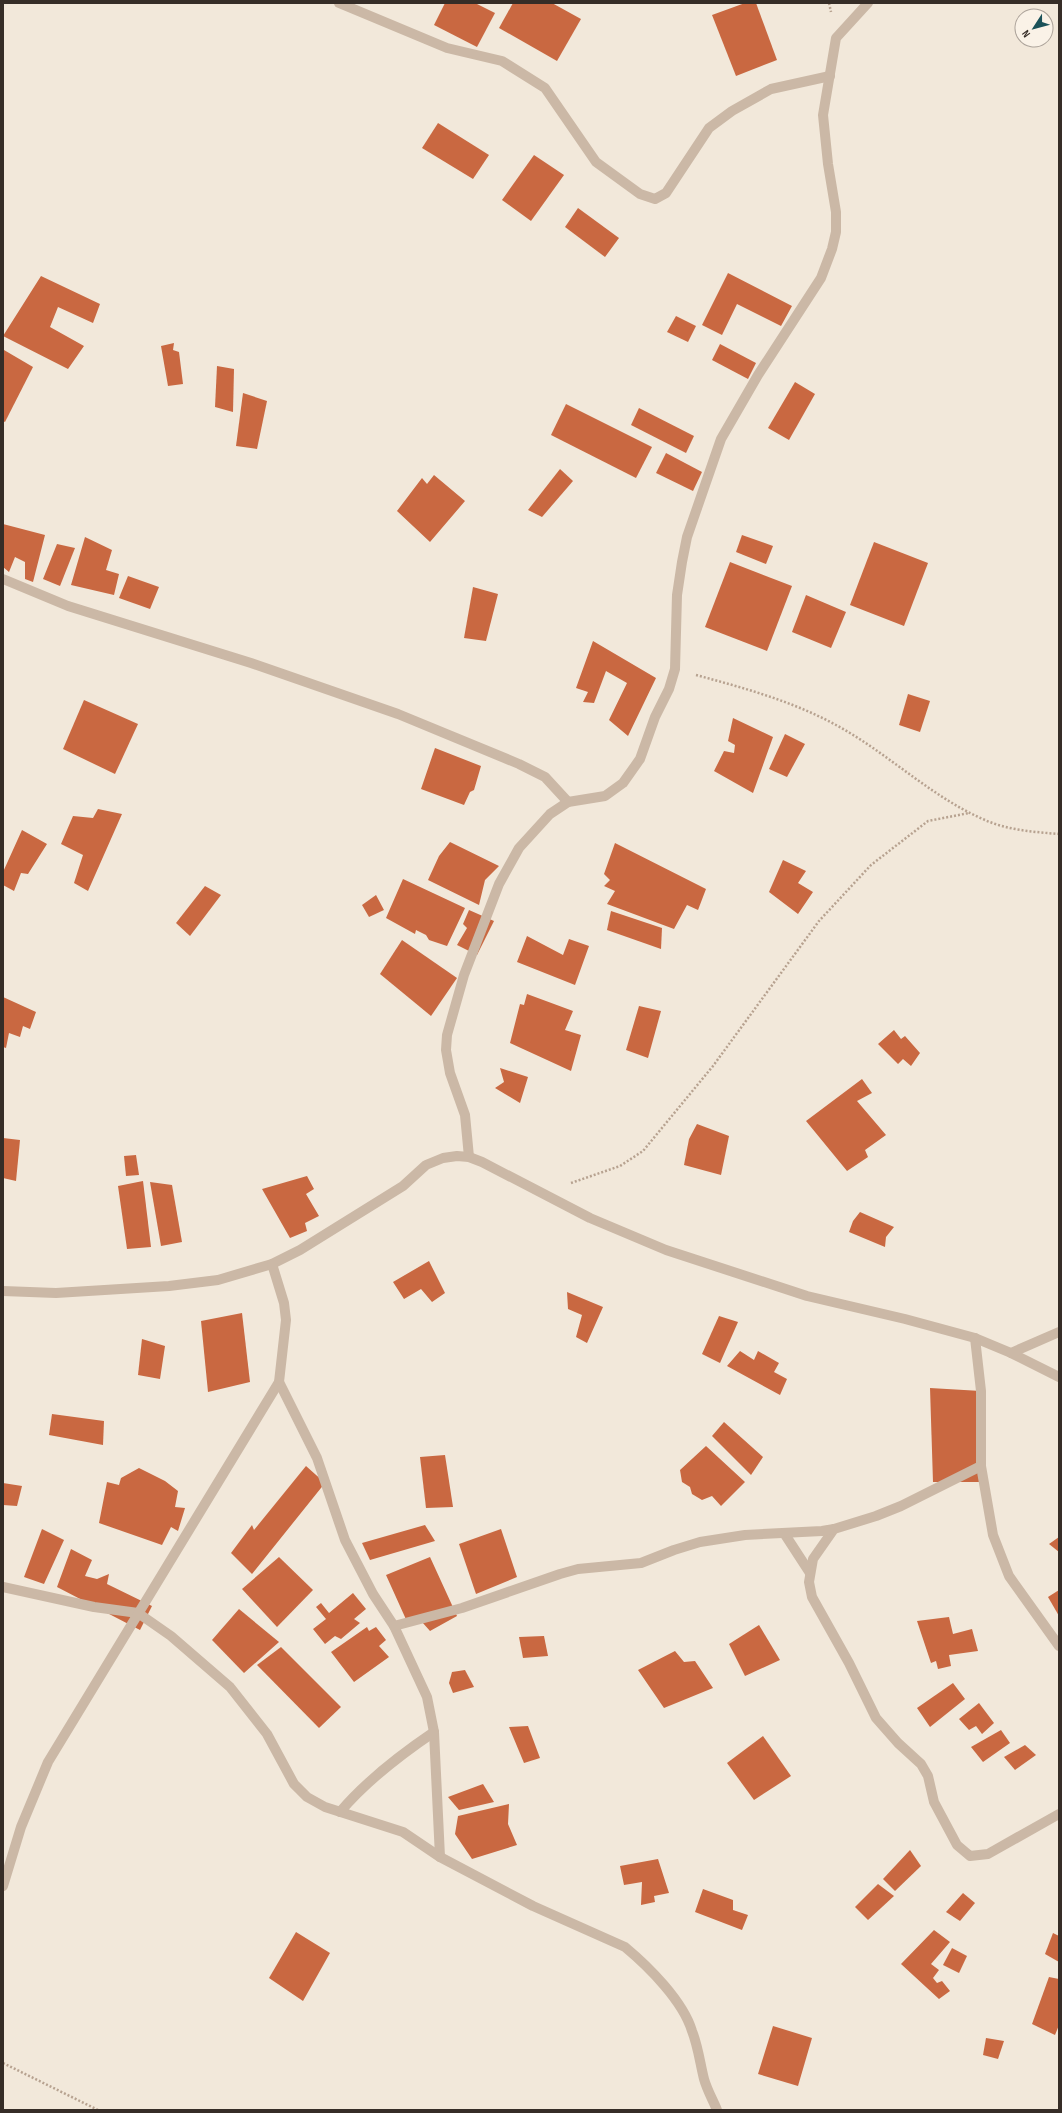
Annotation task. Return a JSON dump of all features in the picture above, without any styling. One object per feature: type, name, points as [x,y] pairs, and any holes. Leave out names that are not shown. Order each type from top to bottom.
[{"type":"street","points":[[339,3],[447,48],[502,61],[545,88],[596,162],[640,194],[655,199],[666,193],[709,128],[732,111],[771,90],[830,76]]},
{"type":"street","points":[[469,1157],[466,1115],[447,1061],[447,1034],[464,975],[499,884],[524,842],[550,814],[568,802],[605,796],[623,783],[640,759],[654,718],[669,689],[675,669],[677,595],[682,562],[687,537],[720,439],[758,375],[821,278],[832,249],[836,232],[836,212],[828,164],[823,115],[836,38],[868,3]]},
{"type":"street","points":[[3,579],[68,606],[251,663],[398,714],[545,777],[568,802]]},
{"type":"street","points":[[3,1290],[56,1293],[169,1286],[218,1280],[272,1264],[306,1247],[403,1186],[426,1165],[443,1158],[469,1157],[609,1226],[707,1265],[807,1296],[905,1319],[975,1338],[1011,1353],[1059,1377]]},
{"type":"street","points":[[3,1886],[21,1827],[48,1762],[279,1382],[286,1320],[284,1303],[272,1264]]},
{"type":"street","points":[[1011,1353],[1059,1332]]},
{"type":"street","points":[[975,1338],[980,1391],[981,1466],[992,1535],[1009,1576],[1059,1646]]},
{"type":"street","points":[[279,1382],[318,1458],[345,1540],[373,1594],[394,1626],[427,1697],[434,1732],[440,1857]]},
{"type":"street","points":[[394,1626],[462,1608],[578,1569],[641,1563],[700,1542],[745,1535],[834,1529],[876,1516],[901,1506],[981,1466]]},
{"type":"street","points":[[834,1529],[813,1559],[809,1582],[812,1596],[849,1663],[876,1718],[898,1743],[921,1764],[928,1776],[934,1802],[957,1845],[970,1856],[988,1854],[1059,1814]]},
{"type":"street","points":[[784,1533],[810,1573]]},
{"type":"street","points":[[3,1587],[94,1607],[138,1613],[171,1636],[230,1688],[267,1734],[294,1784],[306,1797],[325,1807],[403,1832],[440,1857],[533,1906],[613,1941],[636,1956],[674,1998],[686,2017],[692,2030],[705,2080],[718,2110]]},
{"type":"street","points":[[340,1812],[356,1793],[372,1779],[399,1757],[434,1732]]},
{"type":"path","points":[[675,669],[765,694],[796,706],[837,725],[969,813],[986,821],[1015,829],[1059,834]]},
{"type":"path","points":[[540,1192],[616,1168],[640,1154],[713,1066],[819,921],[859,876],[928,822],[969,813]]},
{"type":"path","points":[[3,2063],[98,2110]]},
{"type":"building","points":[[445,3],[475,3],[495,13],[477,47],[434,25]]},
{"type":"building","points":[[513,3],[552,3],[581,19],[557,61],[499,28]]},
{"type":"building","points":[[745,3],[756,3],[777,60],[736,76],[712,15]]},
{"type":"building","points":[[438,123],[489,155],[473,179],[422,148]]},
{"type":"building","points":[[534,155],[564,175],[531,221],[502,200]]},
{"type":"building","points":[[578,208],[619,238],[605,257],[565,227]]},
{"type":"building","points":[[728,273],[792,306],[781,326],[737,304],[722,335],[702,325]]},
{"type":"building","points":[[41,276],[100,304],[93,323],[58,307],[50,327],[84,346],[68,369],[3,336]]},
{"type":"building","points":[[676,316],[696,326],[688,342],[667,332]]},
{"type":"building","points":[[174,343],[173,350],[179,352],[183,384],[168,386],[161,346]]},
{"type":"building","points":[[720,344],[756,363],[748,379],[712,360]]},
{"type":"building","points":[[4,350],[33,367],[5,422],[3,421]]},
{"type":"building","points":[[217,366],[234,369],[233,412],[215,407]]},
{"type":"building","points":[[795,382],[815,394],[789,440],[768,428]]},
{"type":"building","points":[[243,393],[267,401],[257,449],[236,446]]},
{"type":"building","points":[[566,404],[652,447],[636,478],[551,435]]},
{"type":"building","points":[[639,408],[694,436],[686,453],[631,425]]},
{"type":"building","points":[[666,453],[702,472],[693,491],[656,473]]},
{"type":"building","points":[[560,469],[573,481],[542,517],[528,510]]},
{"type":"building","points":[[434,475],[465,501],[430,542],[397,511],[422,478],[427,484]]},
{"type":"building","points":[[3,524],[45,535],[33,582],[25,579],[25,562],[15,557],[9,572],[3,567]]},
{"type":"building","points":[[742,535],[773,546],[766,564],[736,552]]},
{"type":"building","points":[[85,537],[112,550],[106,570],[119,574],[114,595],[71,585]]},
{"type":"building","points":[[874,542],[928,563],[904,626],[850,605]]},
{"type":"building","points":[[57,544],[75,548],[60,586],[43,579]]},
{"type":"building","points":[[730,562],[792,586],[767,651],[705,627]]},
{"type":"building","points":[[128,576],[159,587],[150,609],[119,598]]},
{"type":"building","points":[[473,587],[498,594],[486,641],[464,638]]},
{"type":"building","points":[[806,595],[846,612],[831,648],[792,632]]},
{"type":"building","points":[[593,641],[656,678],[628,736],[609,720],[627,683],[606,671],[594,703],[583,702],[588,692],[576,688]]},
{"type":"building","points":[[908,694],[930,701],[920,732],[899,725]]},
{"type":"building","points":[[84,700],[138,724],[115,774],[63,749]]},
{"type":"building","points":[[733,718],[773,737],[753,793],[714,771],[724,751],[734,753],[735,745],[728,741]]},
{"type":"building","points":[[785,734],[805,744],[787,777],[769,769]]},
{"type":"building","points":[[435,748],[481,766],[474,790],[470,792],[464,805],[421,789]]},
{"type":"building","points":[[98,809],[122,814],[88,891],[74,883],[83,855],[61,844],[73,816],[93,818]]},
{"type":"building","points":[[22,830],[47,844],[28,874],[21,873],[14,891],[3,885],[3,872]]},
{"type":"building","points":[[450,842],[499,866],[485,880],[479,905],[428,880],[439,856]]},
{"type":"building","points":[[615,843],[706,889],[698,910],[687,905],[674,929],[607,904],[615,891],[604,886],[610,880],[604,874]]},
{"type":"building","points":[[783,860],[806,871],[798,883],[813,892],[798,914],[769,892]]},
{"type":"building","points":[[403,879],[465,908],[447,946],[429,940],[426,935],[416,930],[415,934],[386,918]]},
{"type":"building","points":[[205,886],[221,895],[190,936],[176,923]]},
{"type":"building","points":[[376,895],[384,910],[369,917],[362,905]]},
{"type":"building","points":[[469,910],[494,921],[477,955],[457,945],[467,928],[463,924]]},
{"type":"building","points":[[611,911],[662,928],[661,949],[607,930]]},
{"type":"building","points":[[527,936],[563,955],[569,939],[589,946],[575,985],[517,962]]},
{"type":"building","points":[[402,940],[457,978],[431,1016],[380,974]]},
{"type":"building","points":[[527,994],[573,1011],[565,1030],[581,1035],[571,1071],[510,1043],[520,1004],[524,1005]]},
{"type":"building","points":[[3,997],[36,1012],[30,1029],[23,1026],[20,1037],[9,1033],[6,1048],[3,1047]]},
{"type":"building","points":[[639,1006],[661,1011],[648,1058],[626,1050]]},
{"type":"building","points":[[894,1030],[901,1039],[905,1036],[920,1053],[911,1066],[903,1059],[898,1064],[878,1044]]},
{"type":"building","points":[[500,1068],[528,1077],[520,1103],[495,1088],[504,1082]]},
{"type":"building","points":[[862,1079],[872,1093],[857,1101],[886,1135],[865,1150],[868,1157],[847,1171],[806,1121]]},
{"type":"building","points":[[697,1124],[729,1136],[721,1175],[684,1165],[689,1139]]},
{"type":"building","points":[[3,1138],[20,1140],[16,1181],[3,1178]]},
{"type":"building","points":[[136,1155],[139,1175],[126,1176],[124,1156]]},
{"type":"building","points":[[307,1176],[314,1189],[306,1194],[319,1216],[305,1223],[307,1231],[290,1238],[262,1189]]},
{"type":"building","points":[[143,1181],[151,1247],[127,1249],[118,1186]]},
{"type":"building","points":[[150,1182],[172,1185],[182,1242],[161,1246]]},
{"type":"building","points":[[860,1212],[894,1227],[886,1237],[885,1247],[849,1232],[853,1221]]},
{"type":"building","points":[[429,1261],[445,1293],[432,1302],[421,1289],[404,1299],[393,1282]]},
{"type":"building","points":[[567,1292],[603,1307],[587,1343],[576,1337],[582,1315],[568,1309]]},
{"type":"building","points":[[242,1313],[250,1382],[208,1392],[201,1321]]},
{"type":"building","points":[[719,1316],[738,1322],[720,1363],[702,1354]]},
{"type":"building","points":[[142,1339],[165,1346],[160,1379],[138,1375]]},
{"type":"building","points":[[740,1351],[754,1360],[758,1351],[779,1363],[774,1372],[787,1379],[780,1395],[727,1366]]},
{"type":"building","points":[[930,1388],[981,1391],[983,1482],[933,1482]]},
{"type":"building","points":[[52,1414],[104,1421],[103,1445],[49,1435]]},
{"type":"building","points":[[724,1422],[763,1457],[751,1475],[712,1436]]},
{"type":"building","points":[[706,1446],[745,1482],[721,1506],[712,1496],[702,1500],[692,1494],[690,1487],[682,1482],[680,1470]]},
{"type":"building","points":[[445,1455],[453,1507],[426,1508],[420,1457]]},
{"type":"building","points":[[306,1466],[325,1483],[252,1574],[231,1553],[252,1525],[254,1530]]},
{"type":"building","points":[[139,1468],[165,1481],[178,1491],[175,1507],[185,1508],[178,1531],[171,1527],[162,1545],[99,1523],[107,1482],[119,1485],[121,1478]]},
{"type":"building","points":[[3,1483],[22,1486],[17,1506],[3,1505]]},
{"type":"building","points":[[425,1525],[435,1541],[370,1560],[362,1543]]},
{"type":"building","points":[[42,1529],[64,1540],[44,1584],[24,1577]]},
{"type":"building","points":[[501,1529],[517,1577],[476,1594],[459,1544]]},
{"type":"building","points":[[1059,1537],[1059,1552],[1049,1544]]},
{"type":"building","points":[[71,1549],[92,1560],[85,1576],[97,1579],[109,1574],[107,1584],[152,1606],[140,1630],[57,1587]]},
{"type":"building","points":[[279,1557],[313,1590],[277,1627],[242,1589]]},
{"type":"building","points":[[430,1557],[457,1616],[430,1631],[422,1622],[409,1626],[386,1575]]},
{"type":"building","points":[[1059,1590],[1059,1616],[1048,1597]]},
{"type":"building","points":[[353,1593],[366,1609],[354,1619],[360,1623],[341,1639],[335,1636],[325,1644],[313,1629],[326,1619],[316,1607],[321,1603],[329,1613]]},
{"type":"building","points":[[239,1609],[279,1642],[244,1673],[212,1640]]},
{"type":"building","points":[[949,1617],[953,1634],[972,1629],[978,1651],[949,1655],[951,1666],[938,1669],[936,1661],[931,1663],[917,1621]]},
{"type":"building","points":[[759,1625],[780,1660],[745,1676],[729,1644]]},
{"type":"building","points":[[367,1627],[369,1631],[376,1627],[386,1640],[379,1646],[389,1657],[354,1682],[331,1652]]},
{"type":"building","points":[[544,1636],[548,1656],[523,1658],[519,1637]]},
{"type":"building","points":[[281,1647],[341,1707],[319,1728],[257,1665]]},
{"type":"building","points":[[675,1651],[684,1662],[695,1661],[713,1688],[664,1708],[638,1670]]},
{"type":"building","points":[[465,1670],[474,1687],[453,1693],[449,1683],[452,1672]]},
{"type":"building","points":[[953,1683],[965,1699],[930,1727],[917,1708]]},
{"type":"building","points":[[979,1703],[994,1723],[982,1734],[976,1726],[969,1730],[959,1719]]},
{"type":"building","points":[[528,1726],[540,1758],[524,1763],[509,1727]]},
{"type":"building","points":[[1001,1730],[1010,1743],[983,1762],[971,1747]]},
{"type":"building","points":[[763,1736],[791,1776],[754,1800],[727,1763]]},
{"type":"building","points":[[1025,1745],[1036,1755],[1015,1770],[1004,1757]]},
{"type":"building","points":[[483,1784],[494,1802],[459,1810],[448,1797]]},
{"type":"building","points":[[509,1804],[508,1824],[517,1845],[472,1859],[455,1834],[458,1816]]},
{"type":"building","points":[[910,1850],[921,1866],[895,1891],[883,1879]]},
{"type":"building","points":[[658,1859],[669,1893],[654,1896],[655,1902],[641,1905],[642,1882],[624,1885],[620,1866]]},
{"type":"building","points":[[878,1884],[894,1896],[868,1920],[855,1907]]},
{"type":"building","points":[[703,1889],[733,1900],[733,1910],[748,1915],[742,1930],[695,1912]]},
{"type":"building","points":[[963,1893],[975,1903],[960,1921],[946,1912]]},
{"type":"building","points":[[934,1930],[950,1942],[931,1964],[939,1970],[933,1978],[937,1983],[942,1981],[950,1991],[939,1999],[901,1964]]},
{"type":"building","points":[[296,1932],[330,1953],[303,2001],[269,1978]]},
{"type":"building","points":[[1053,1933],[1059,1936],[1059,1962],[1045,1954]]},
{"type":"building","points":[[952,1948],[967,1956],[959,1973],[943,1965]]},
{"type":"building","points":[[1049,1977],[1059,1979],[1059,2025],[1055,2035],[1032,2024]]},
{"type":"building","points":[[773,2026],[812,2038],[798,2086],[758,2074]]},
{"type":"building","points":[[986,2038],[1004,2041],[998,2059],[983,2055]]}]
